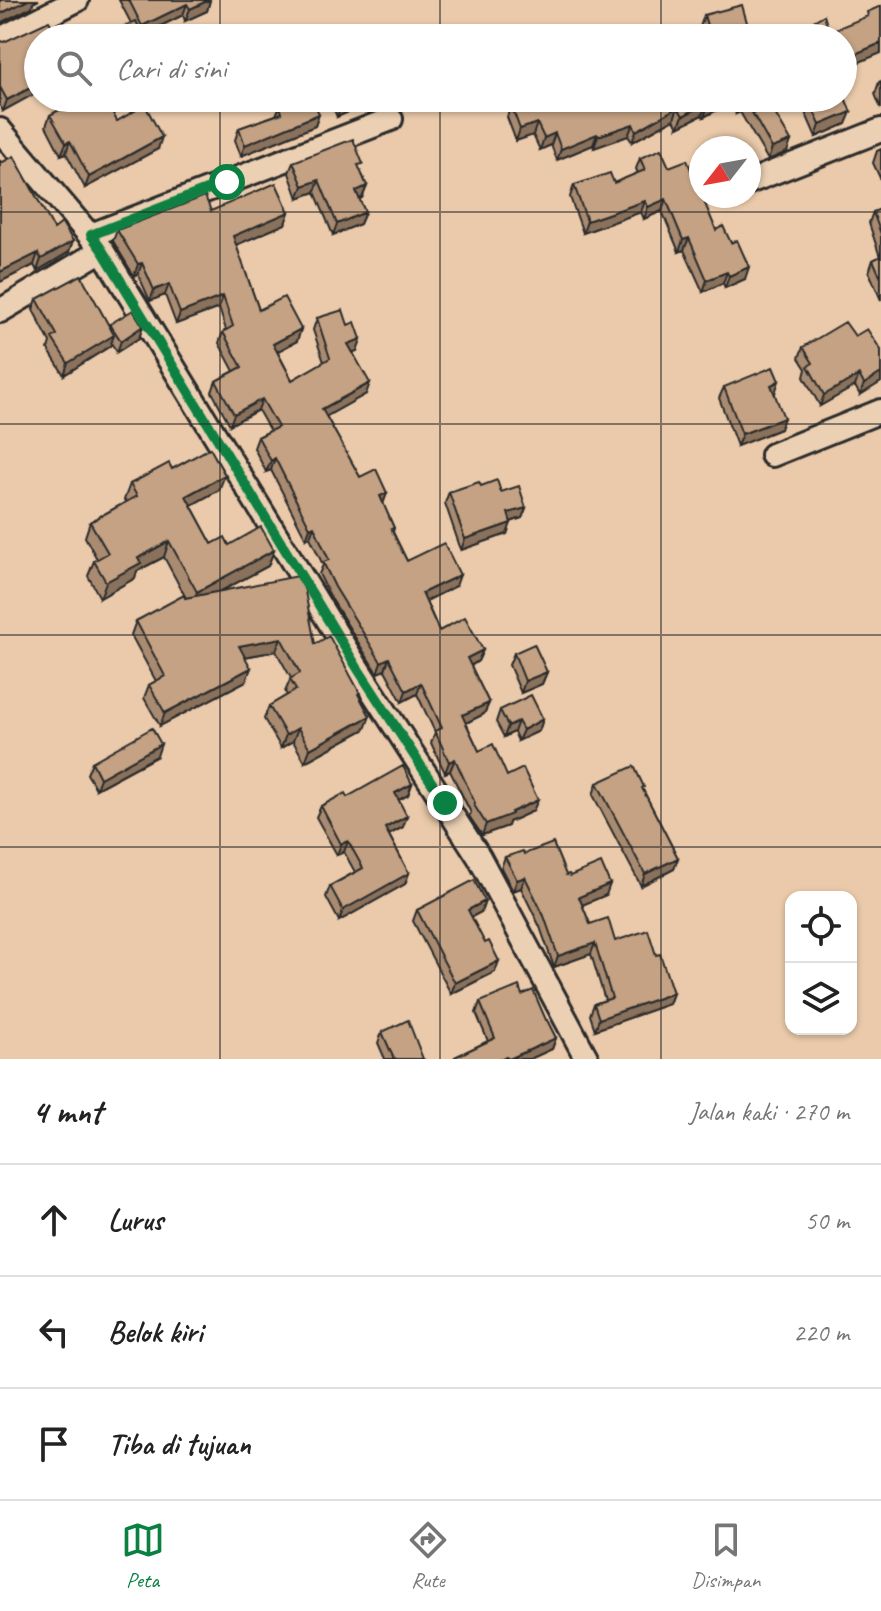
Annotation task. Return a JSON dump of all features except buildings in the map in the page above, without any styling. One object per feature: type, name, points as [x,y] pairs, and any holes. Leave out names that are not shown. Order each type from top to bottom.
[{"type":"street","points":[[30,24],[77,0]]},
{"type":"street","points":[[0,39],[24,27]]},
{"type":"street","points":[[0,311],[96,242],[391,119]]},
{"type":"street","points":[[0,130],[96,242],[358,669],[479,857],[587,1059]]},
{"type":"street","points":[[761,177],[881,130]]},
{"type":"street","points":[[772,455],[881,411]]},
{"type":"route","points":[[227,182],[91,235],[358,669],[445,803]]}]
